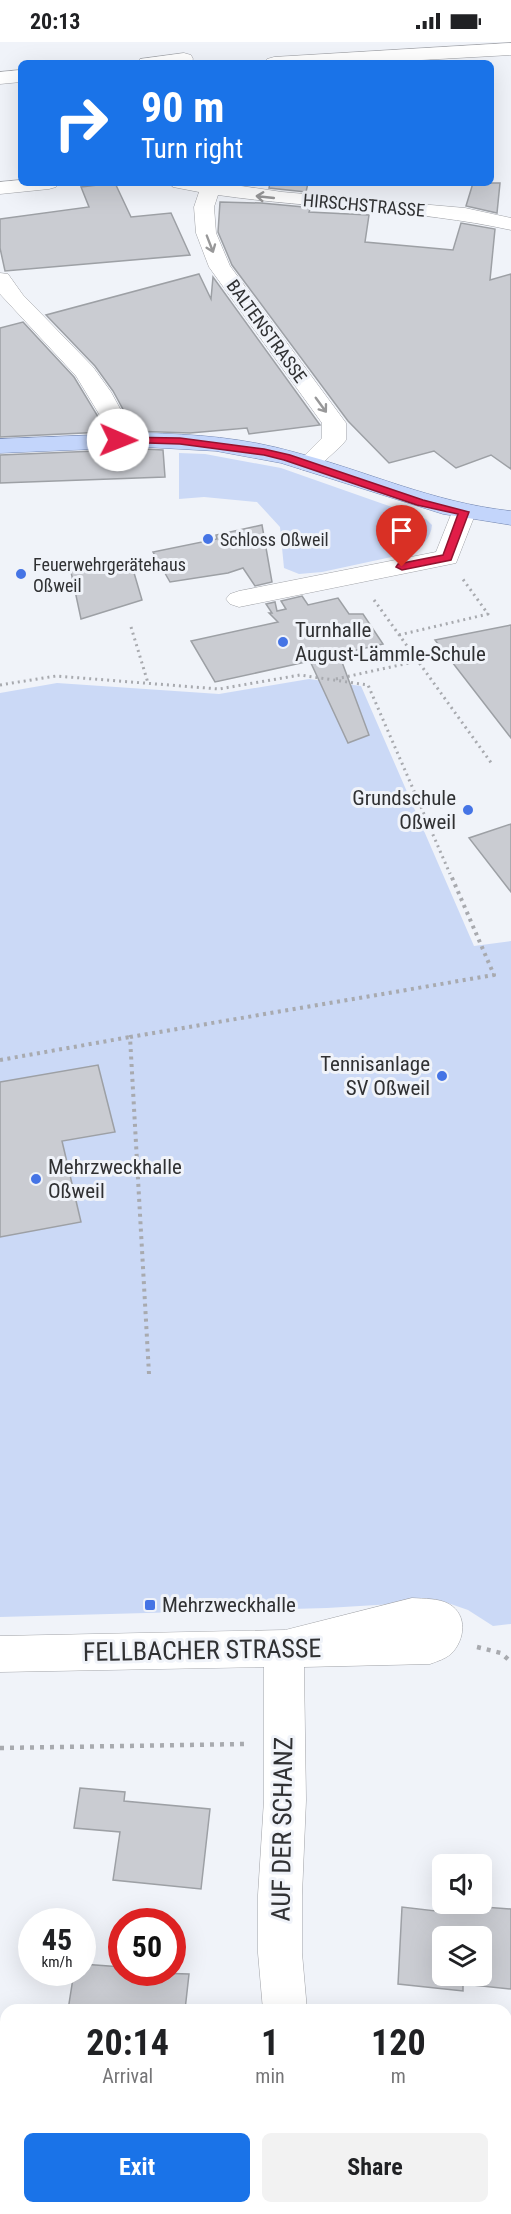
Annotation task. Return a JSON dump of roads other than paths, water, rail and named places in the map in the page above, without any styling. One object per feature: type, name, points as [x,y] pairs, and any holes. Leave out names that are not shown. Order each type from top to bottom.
[{"type":"main road","points":[[0,446],[118,440],[180,441],[242,448],[308,464],[420,502],[464,512],[511,518]]},
{"type":"street","points":[[325,60],[511,49]]},
{"type":"street","points":[[160,60],[183,55]]},
{"type":"street","points":[[0,78],[18,76]]},
{"type":"street","points":[[0,188],[20,186]]},
{"type":"street","name":"BALTENSTRASSE","points":[[210,186],[204,207],[206,233],[220,267],[334,423],[334,440],[308,464]]},
{"type":"street","name":"HIRSCHSTRASSE","points":[[216,186],[282,198],[440,202],[505,218]]},
{"type":"street","points":[[0,279],[69,352],[93,382],[111,413],[118,440]]},
{"type":"street","points":[[239,599],[447,558],[464,512]]},
{"type":"street","name":"FELLBACHER STRASSE","points":[[0,1654],[404,1646]]},
{"type":"street","name":"AUF DER SCHANZ","points":[[284,1649],[285,1800],[280,1953],[284,2004]]},
{"type":"place","name":"Schloss Oßweil","points":[[208,539]]},
{"type":"place","name":"Feuerwehrgerätehaus Oßweil","points":[[21,574]]},
{"type":"place","name":"Turnhalle August-Lämmle-Schule","points":[[283,642]]},
{"type":"place","name":"Grundschule Oßweil","points":[[468,810]]},
{"type":"place","name":"Tennisanlage SV Oßweil","points":[[442,1076]]},
{"type":"place","name":"Mehrzweckhalle Oßweil","points":[[36,1179]]},
{"type":"place","name":"Mehrzweckhalle","points":[[150,1605]]}]
